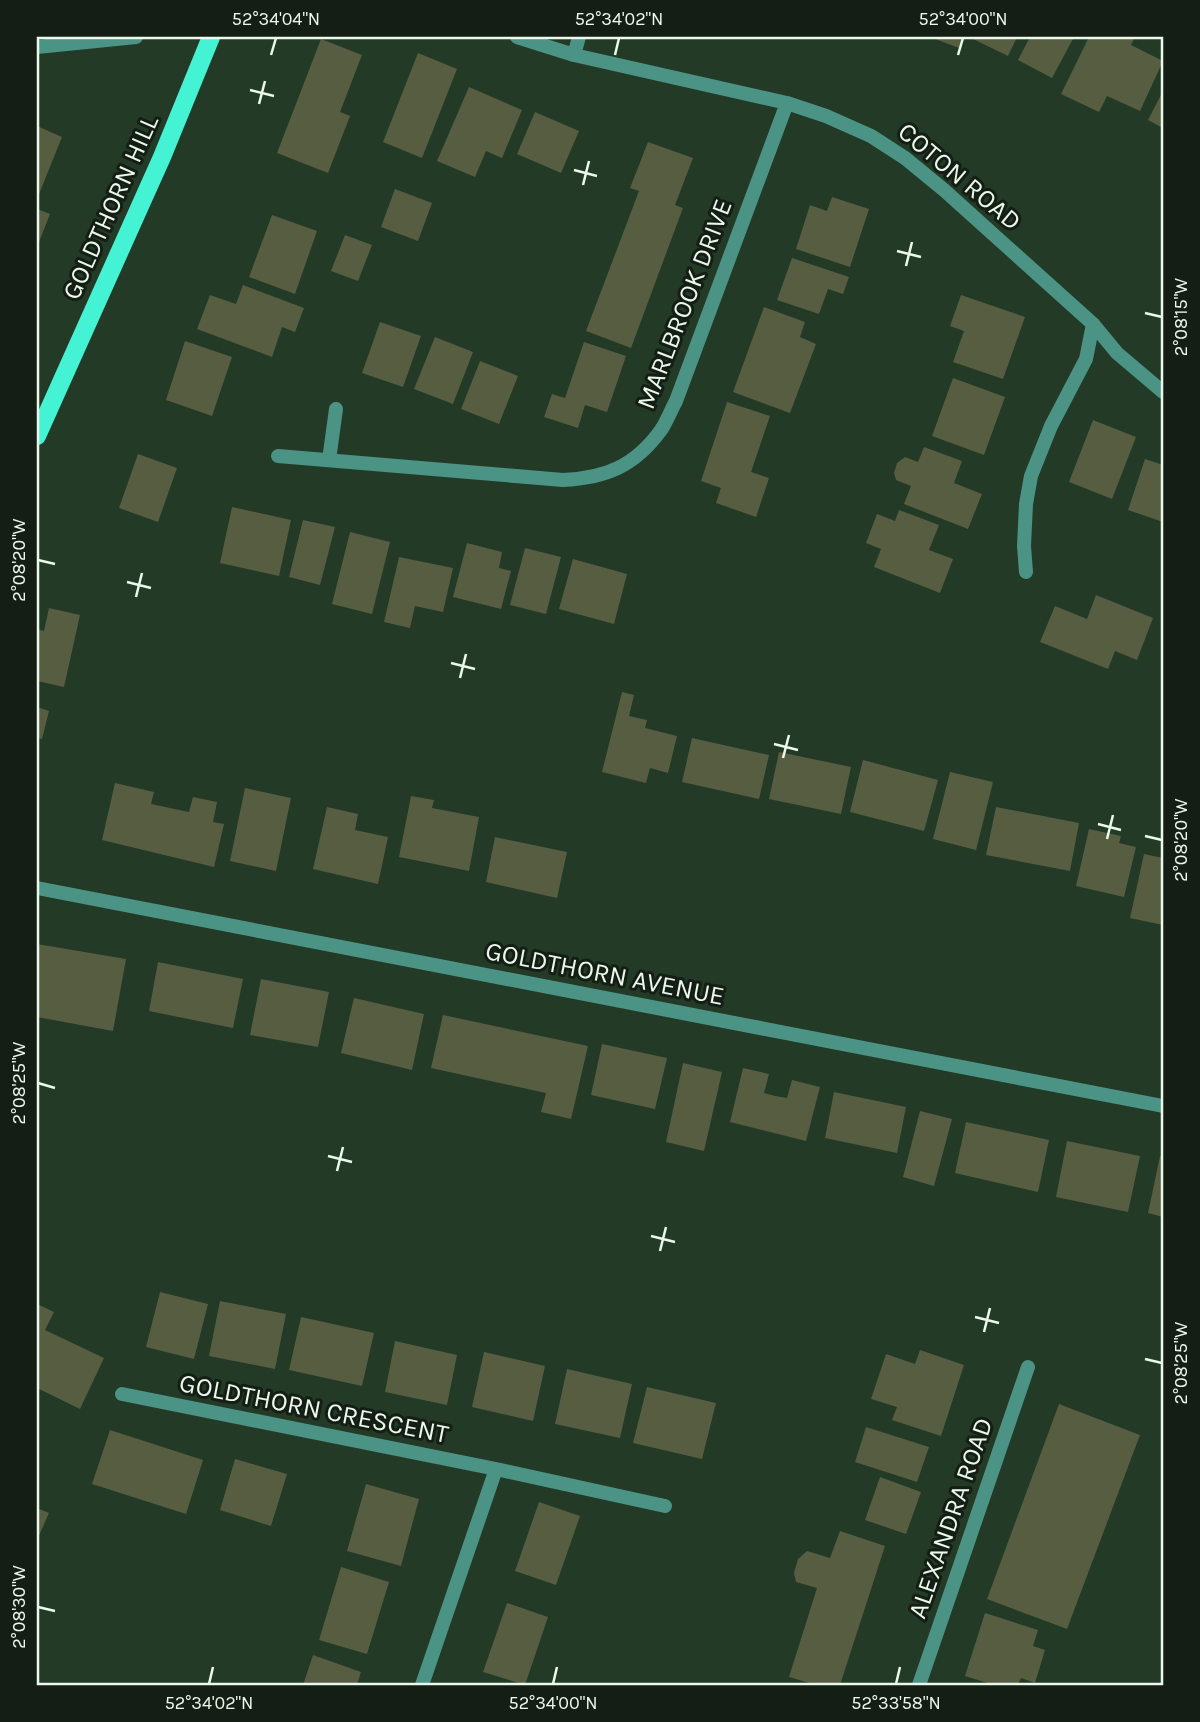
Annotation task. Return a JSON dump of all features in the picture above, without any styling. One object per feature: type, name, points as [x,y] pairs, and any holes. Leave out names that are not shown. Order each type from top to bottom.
[{"type":"main road","name":"GOLDTHORN HILL","points":[[37,436],[162,157],[211,37]]},
{"type":"street","points":[[37,47],[136,37]]},
{"type":"street","name":"COTON ROAD","points":[[517,37],[574,55],[787,103],[826,116],[871,136],[905,158],[944,190],[1093,324],[1116,353],[1163,392]]},
{"type":"street","points":[[574,55],[579,37]]},
{"type":"street","name":"MARLBROOK DRIVE","points":[[278,456],[563,480],[587,479],[616,470],[641,453],[662,429],[676,401],[787,103]]},
{"type":"street","points":[[1026,572],[1026,504],[1031,476],[1051,426],[1086,359],[1093,324]]},
{"type":"street","points":[[329,460],[336,409]]},
{"type":"street","name":"GOLDTHORN AVENUE","points":[[37,888],[1163,1106]]},
{"type":"street","name":"ALEXANDRA ROAD","points":[[919,1685],[1028,1367]]},
{"type":"street","name":"GOLDTHORN CRESCENT","points":[[122,1394],[665,1506]]},
{"type":"street","points":[[422,1685],[496,1469]]},
{"type":"building","points":[[930,37],[963,37],[959,48]]},
{"type":"building","points":[[1017,37],[1008,56],[973,39]]},
{"type":"building","points":[[1030,37],[1074,37],[1052,78],[1018,60]]},
{"type":"building","points":[[1089,37],[1135,37],[1131,45],[1163,61],[1140,111],[1107,96],[1099,112],[1061,94]]},
{"type":"building","points":[[321,39],[362,55],[340,112],[350,116],[328,173],[277,153]]},
{"type":"building","points":[[418,53],[457,69],[422,158],[383,142]]},
{"type":"building","points":[[469,87],[522,110],[502,158],[486,151],[475,177],[437,161]]},
{"type":"building","points":[[1163,91],[1163,128],[1148,120]]},
{"type":"building","points":[[535,112],[579,131],[561,173],[517,154]]},
{"type":"building","points":[[37,126],[62,137],[37,199]]},
{"type":"building","points":[[648,142],[693,158],[675,205],[683,208],[631,348],[586,331],[639,191],[630,188]]},
{"type":"building","points":[[395,189],[432,203],[418,241],[381,227]]},
{"type":"building","points":[[832,197],[869,209],[850,267],[796,249],[810,205],[827,211]]},
{"type":"building","points":[[37,209],[50,214],[37,247]]},
{"type":"building","points":[[272,215],[317,231],[295,294],[249,277]]},
{"type":"building","points":[[345,235],[372,245],[358,281],[331,271]]},
{"type":"building","points":[[792,258],[849,277],[843,294],[828,289],[819,314],[777,300]]},
{"type":"building","points":[[243,285],[304,308],[295,332],[282,327],[272,357],[197,329],[210,295],[236,304]]},
{"type":"building","points":[[961,295],[1025,317],[1003,379],[953,362],[964,331],[950,326]]},
{"type":"building","points":[[764,307],[805,322],[800,337],[816,344],[790,413],[733,392]]},
{"type":"building","points":[[380,322],[421,336],[403,387],[362,373]]},
{"type":"building","points":[[435,337],[473,352],[453,404],[414,389]]},
{"type":"building","points":[[185,341],[232,357],[212,416],[166,400]]},
{"type":"building","points":[[584,342],[626,356],[607,412],[585,405],[578,428],[544,417],[552,394],[565,398]]},
{"type":"building","points":[[480,361],[518,376],[499,424],[461,409]]},
{"type":"building","points":[[953,378],[1005,397],[984,455],[932,436]]},
{"type":"building","points":[[727,402],[770,416],[751,472],[769,478],[756,517],[716,503],[721,488],[701,481]]},
{"type":"building","points":[[1093,420],[1136,437],[1112,499],[1069,482]]},
{"type":"building","points":[[924,447],[962,461],[954,483],[982,494],[968,529],[904,504],[911,486],[896,480],[894,473],[897,463],[905,457],[918,462]]},
{"type":"building","points":[[138,454],[177,468],[158,522],[119,508]]},
{"type":"building","points":[[1145,459],[1163,465],[1163,522],[1128,510]]},
{"type":"building","points":[[232,507],[291,520],[279,576],[220,563]]},
{"type":"building","points":[[899,510],[939,525],[929,550],[953,559],[940,593],[874,567],[881,549],[866,543],[877,514],[895,521]]},
{"type":"building","points":[[303,520],[335,527],[320,585],[289,577]]},
{"type":"building","points":[[350,532],[390,542],[372,614],[332,604]]},
{"type":"building","points":[[467,543],[502,552],[499,568],[511,571],[501,609],[453,597]]},
{"type":"building","points":[[525,548],[561,557],[546,614],[510,605]]},
{"type":"building","points":[[399,557],[453,568],[443,612],[415,606],[410,628],[384,622]]},
{"type":"building","points":[[573,559],[627,574],[614,624],[559,609]]},
{"type":"building","points":[[1096,595],[1153,618],[1137,660],[1115,651],[1108,669],[1040,642],[1055,606],[1087,619]]},
{"type":"building","points":[[49,608],[80,615],[64,687],[37,681],[37,629],[44,631]]},
{"type":"building","points":[[622,692],[634,695],[629,716],[647,720],[645,728],[677,736],[668,773],[650,768],[646,783],[602,772]]},
{"type":"building","points":[[37,707],[49,711],[42,739],[37,738]]},
{"type":"building","points":[[692,738],[769,755],[759,799],[682,782]]},
{"type":"building","points":[[779,752],[851,767],[841,814],[769,799]]},
{"type":"building","points":[[863,760],[938,780],[924,831],[850,812]]},
{"type":"building","points":[[950,772],[993,782],[976,850],[933,839]]},
{"type":"building","points":[[115,783],[154,792],[151,804],[189,812],[193,797],[217,802],[213,822],[224,824],[214,867],[102,840]]},
{"type":"building","points":[[245,788],[291,798],[276,871],[230,861]]},
{"type":"building","points":[[411,796],[434,800],[432,808],[479,817],[469,871],[399,857]]},
{"type":"building","points":[[327,807],[358,814],[355,830],[388,837],[378,884],[313,869]]},
{"type":"building","points":[[996,807],[1079,823],[1070,871],[986,855]]},
{"type":"building","points":[[1089,829],[1121,836],[1119,843],[1136,847],[1124,897],[1076,886]]},
{"type":"building","points":[[495,837],[567,852],[557,898],[486,882]]},
{"type":"building","points":[[1144,854],[1163,858],[1163,925],[1130,918]]},
{"type":"building","points":[[37,944],[126,959],[113,1031],[37,1017]]},
{"type":"building","points":[[158,962],[243,979],[233,1028],[149,1011]]},
{"type":"building","points":[[261,979],[329,992],[318,1047],[250,1035]]},
{"type":"building","points":[[354,998],[424,1014],[412,1070],[341,1053]]},
{"type":"building","points":[[443,1015],[588,1046],[571,1119],[541,1112],[546,1093],[431,1068]]},
{"type":"building","points":[[602,1044],[667,1058],[655,1109],[591,1095]]},
{"type":"building","points":[[683,1063],[722,1072],[704,1151],[666,1142]]},
{"type":"building","points":[[743,1068],[769,1074],[764,1093],[775,1096],[787,1098],[792,1080],[820,1087],[806,1141],[730,1122]]},
{"type":"building","points":[[834,1092],[906,1107],[897,1153],[825,1138]]},
{"type":"building","points":[[920,1111],[952,1119],[934,1186],[903,1177]]},
{"type":"building","points":[[966,1122],[1049,1140],[1038,1192],[955,1173]]},
{"type":"building","points":[[1067,1141],[1140,1156],[1128,1212],[1056,1197]]},
{"type":"building","points":[[1160,1156],[1163,1157],[1163,1217],[1148,1213]]},
{"type":"building","points":[[160,1292],[208,1304],[194,1359],[146,1347]]},
{"type":"building","points":[[220,1301],[286,1314],[275,1369],[209,1356]]},
{"type":"building","points":[[37,1304],[54,1312],[45,1330],[104,1358],[80,1409],[37,1388]]},
{"type":"building","points":[[301,1317],[374,1333],[362,1386],[289,1370]]},
{"type":"building","points":[[395,1341],[457,1355],[447,1405],[385,1392]]},
{"type":"building","points":[[920,1350],[964,1365],[941,1436],[892,1420],[897,1407],[871,1399],[886,1354],[915,1364]]},
{"type":"building","points":[[484,1352],[545,1366],[533,1421],[472,1407]]},
{"type":"building","points":[[567,1369],[632,1384],[620,1438],[555,1424]]},
{"type":"building","points":[[647,1387],[716,1403],[702,1459],[633,1443]]},
{"type":"building","points":[[1059,1404],[1140,1435],[1067,1629],[987,1599]]},
{"type":"building","points":[[866,1427],[929,1447],[917,1482],[855,1462]]},
{"type":"building","points":[[110,1430],[203,1460],[186,1514],[92,1484]]},
{"type":"building","points":[[235,1459],[287,1474],[271,1526],[220,1510]]},
{"type":"building","points":[[880,1477],[921,1492],[906,1534],[865,1520]]},
{"type":"building","points":[[366,1484],[419,1499],[401,1566],[347,1551]]},
{"type":"building","points":[[539,1502],[580,1516],[556,1585],[515,1571]]},
{"type":"building","points":[[37,1508],[49,1513],[37,1540]]},
{"type":"building","points":[[840,1531],[885,1546],[840,1685],[816,1685],[789,1677],[817,1588],[796,1582],[794,1573],[798,1559],[807,1551],[830,1558]]},
{"type":"building","points":[[341,1567],[389,1582],[367,1654],[319,1640]]},
{"type":"building","points":[[507,1603],[548,1617],[525,1685],[483,1672]]},
{"type":"building","points":[[985,1613],[1038,1630],[1033,1646],[1045,1650],[1035,1683],[1021,1678],[1018,1685],[994,1685],[965,1676]]},
{"type":"building","points":[[313,1655],[361,1672],[357,1685],[303,1685]]}]
